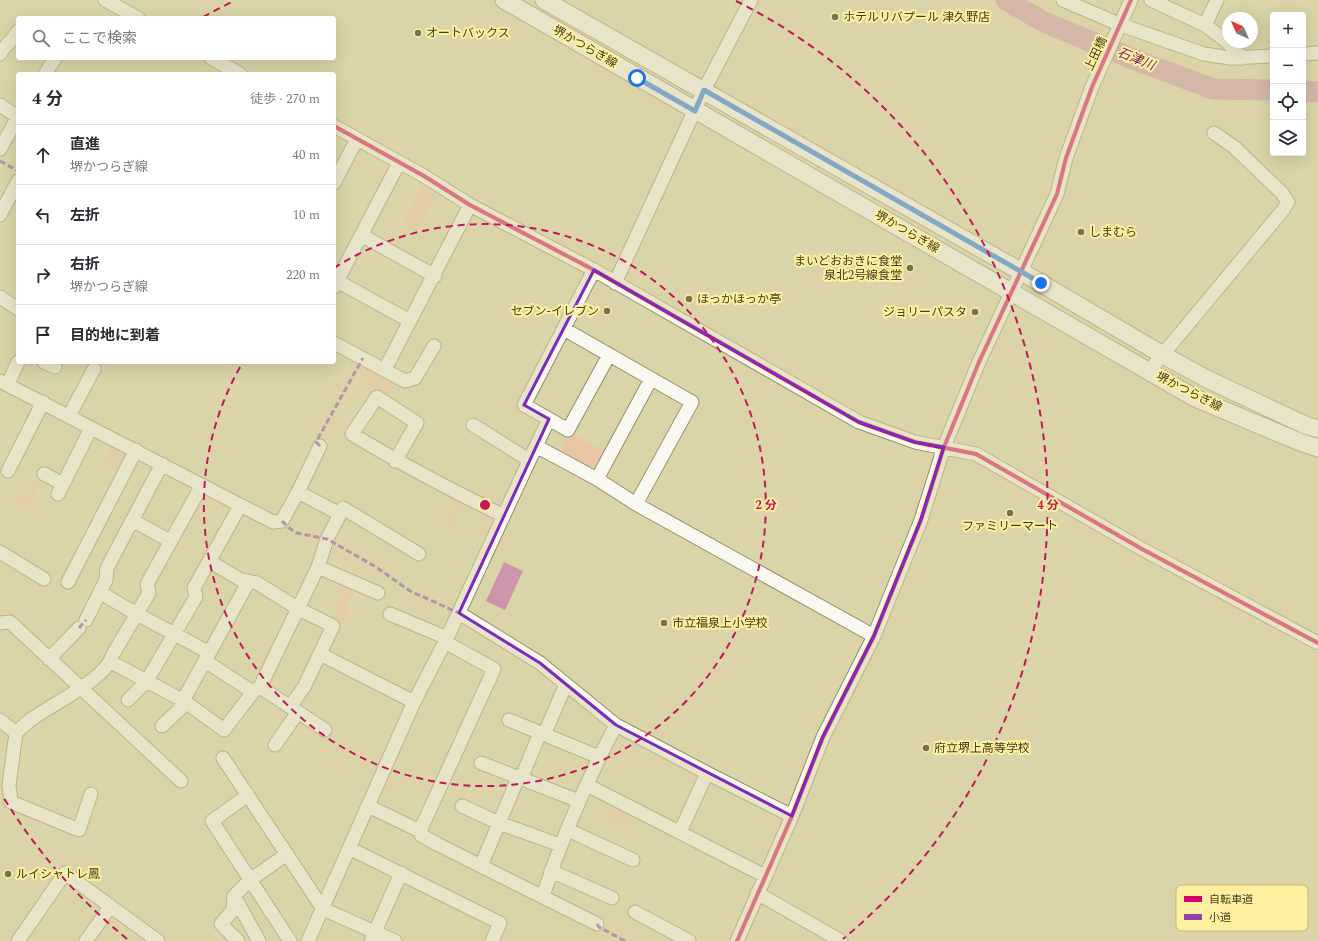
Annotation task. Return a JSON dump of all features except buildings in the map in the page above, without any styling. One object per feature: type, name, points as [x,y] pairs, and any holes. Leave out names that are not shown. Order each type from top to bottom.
[{"type":"main road","name":"堺かつらぎ線","points":[[504,0],[1195,398],[1300,442],[1318,448]]},
{"type":"main road","name":"堺かつらぎ線","points":[[544,0],[1020,271],[1163,355],[1305,425],[1318,428]]},
{"type":"street","points":[[615,283],[704,90],[751,0]]},
{"type":"street","points":[[1063,0],[1120,28],[1204,54],[1230,58],[1270,56]]},
{"type":"street","name":"上田橋","points":[[736,941],[792,816],[823,737],[874,636],[921,520],[944,447],[979,362],[1013,292],[1020,271],[1057,194],[1066,158],[1092,87],[1120,28],[1131,0]]},
{"type":"street","points":[[1205,25],[1217,0]]},
{"type":"street","points":[[108,1],[134,16]]},
{"type":"street","points":[[1157,1],[1205,25],[1225,40],[1243,58]]},
{"type":"street","points":[[0,54],[4,47],[16,39]]},
{"type":"street","points":[[1306,54],[1318,53]]},
{"type":"street","points":[[215,60],[236,72]]},
{"type":"street","points":[[0,105],[16,116]]},
{"type":"street","points":[[0,149],[16,121]]},
{"type":"street","points":[[336,131],[357,139],[470,205],[594,270],[859,422],[915,442],[976,454],[1142,549],[1318,643]]},
{"type":"street","points":[[1149,371],[1283,210],[1288,202],[1282,193],[1234,148],[1214,134]]},
{"type":"street","points":[[336,178],[357,139]]},
{"type":"street","points":[[399,163],[336,284],[410,321]]},
{"type":"street","points":[[0,215],[16,185]]},
{"type":"street","points":[[385,369],[435,276],[470,205]]},
{"type":"street","points":[[361,235],[435,276]]},
{"type":"street","points":[[594,270],[524,405],[568,430],[609,355]]},
{"type":"street","points":[[0,296],[16,308]]},
{"type":"street","points":[[564,330],[692,402],[636,504]]},
{"type":"street","points":[[336,343],[406,381],[415,378],[434,346]]},
{"type":"street","points":[[17,364],[4,382],[273,522],[282,521],[320,446]]},
{"type":"street","points":[[69,416],[94,369]]},
{"type":"street","points":[[597,478],[651,379]]},
{"type":"street","points":[[395,461],[417,423],[377,397],[352,434],[395,461],[502,515]]},
{"type":"street","points":[[8,471],[43,402]]},
{"type":"street","points":[[308,941],[324,909],[349,848],[414,702],[446,640],[502,515],[549,419]]},
{"type":"street","points":[[473,425],[529,460]]},
{"type":"street","points":[[44,474],[61,489],[91,428]]},
{"type":"street","points":[[536,446],[597,478],[636,504],[874,636]]},
{"type":"street","points":[[68,582],[136,450]]},
{"type":"street","points":[[49,659],[83,624],[106,580],[107,568],[162,464]]},
{"type":"street","points":[[91,794],[79,830],[11,802],[4,785],[16,733],[34,717],[82,688],[111,662],[114,654],[149,593],[147,584],[202,485]]},
{"type":"street","points":[[298,492],[340,514]]},
{"type":"street","points":[[128,700],[146,682],[196,597],[194,588],[240,506]]},
{"type":"street","points":[[111,662],[184,701],[224,730],[256,689],[318,567],[327,539],[343,508],[419,554]]},
{"type":"street","points":[[132,520],[170,541]]},
{"type":"street","points":[[0,552],[44,578]]},
{"type":"street","points":[[209,561],[242,580],[257,583],[297,608],[333,626],[294,710],[275,745]]},
{"type":"street","points":[[318,567],[378,593]]},
{"type":"street","points":[[162,726],[181,708],[249,581]]},
{"type":"street","points":[[100,592],[137,614],[175,633],[207,657],[256,689],[294,710],[325,730]]},
{"type":"street","points":[[459,612],[540,663],[616,725],[792,816]]},
{"type":"street","points":[[390,614],[446,640],[494,669],[420,831]]},
{"type":"street","points":[[0,623],[10,622],[181,781]]},
{"type":"street","points":[[320,654],[414,702]]},
{"type":"street","points":[[481,866],[519,778],[566,684]]},
{"type":"street","points":[[0,720],[16,733]]},
{"type":"street","points":[[509,720],[599,757]]},
{"type":"street","points":[[543,896],[560,845],[568,830],[579,800],[616,725]]},
{"type":"street","points":[[223,758],[324,909],[373,936],[395,941]]},
{"type":"street","points":[[481,763],[579,800]]},
{"type":"street","points":[[680,832],[707,773]]},
{"type":"street","points":[[587,785],[765,876]]},
{"type":"street","points":[[248,795],[212,821],[290,941]]},
{"type":"street","points":[[368,806],[420,831],[421,835],[437,844],[597,924]]},
{"type":"street","points":[[462,806],[499,823],[560,845]]},
{"type":"street","points":[[568,830],[633,860]]},
{"type":"street","points":[[349,848],[401,874],[502,918],[492,941]]},
{"type":"street","points":[[238,941],[221,924],[233,910],[234,896],[250,880],[287,854]]},
{"type":"street","points":[[551,871],[612,898]]},
{"type":"street","points":[[18,941],[65,873],[157,941]]},
{"type":"street","points":[[373,936],[401,874]]},
{"type":"street","points":[[757,894],[841,941]]},
{"type":"street","points":[[234,896],[259,941]]},
{"type":"street","points":[[86,941],[110,907]]},
{"type":"street","points":[[635,912],[688,941]]},
{"type":"highlighted area","points":[[594,270],[859,422],[915,442],[944,447],[921,520],[874,636],[823,737],[792,816],[616,725],[540,663],[459,613],[549,419],[524,405]]},
{"type":"shaded area","points":[[422,186],[437,194],[417,232],[402,224]]},
{"type":"shaded area","points":[[369,366],[395,381],[387,394],[361,378]]},
{"type":"shaded area","points":[[571,434],[603,450],[595,466],[588,467],[561,452]]},
{"type":"shaded area","points":[[113,443],[128,452],[121,472],[103,462]]},
{"type":"shaded area","points":[[39,475],[43,477],[33,498],[39,502],[33,510],[8,496],[12,492],[27,496]]},
{"type":"shaded area","points":[[457,502],[464,506],[452,528],[445,525]]},
{"type":"shaded area","points":[[504,562],[523,571],[505,610],[486,601]]},
{"type":"shaded area","points":[[345,587],[353,590],[347,607],[350,623],[334,617]]},
{"type":"shaded area","points":[[615,804],[633,814],[625,828],[606,820]]},
{"type":"waterway","name":"石津川","points":[[1006,0],[1044,22],[1133,59],[1213,89],[1270,90]]},
{"type":"waterway","name":"石津川","points":[[1306,91],[1318,92]]},
{"type":"marked path","points":[[0,161],[16,170]]},
{"type":"marked path","points":[[320,446],[316,442],[363,358]]},
{"type":"marked path","points":[[282,521],[297,533],[327,539],[376,567],[410,591],[459,613]]},
{"type":"marked path","points":[[79,628],[86,620]]},
{"type":"marked path","points":[[597,924],[599,927],[625,941]]},
{"type":"cycle path","points":[[737,941],[792,816],[823,737],[874,636],[921,520],[944,447],[979,362],[1057,194],[1066,158],[1092,87],[1131,0]]},
{"type":"cycle path","points":[[336,127],[424,176],[470,205],[594,270],[859,422],[915,442],[976,454],[1142,549],[1318,643]]},
{"type":"place","name":"ホテルリバプール 津久野店","points":[[835,17]]},
{"type":"place","name":"オートバックス","points":[[418,33]]},
{"type":"place","name":"しまむら","points":[[1081,232]]},
{"type":"place","name":"まいどおおきに食堂 泉北2号線食堂","points":[[910,268]]},
{"type":"place","name":"ほっかほっか亭","points":[[689,299]]},
{"type":"place","name":"セブン-イレブン","points":[[607,311]]},
{"type":"place","name":"ジョリーパスタ","points":[[975,312]]},
{"type":"place","name":"ファミリーマート","points":[[1010,513]]},
{"type":"place","name":"市立福泉上小学校","points":[[664,623]]},
{"type":"place","name":"府立堺上高等学校","points":[[926,748]]},
{"type":"place","name":"ルイシャトレ鳳","points":[[8,874]]},
{"type":"route","points":[[637,78],[695,111],[704,90],[1041,283]]}]
